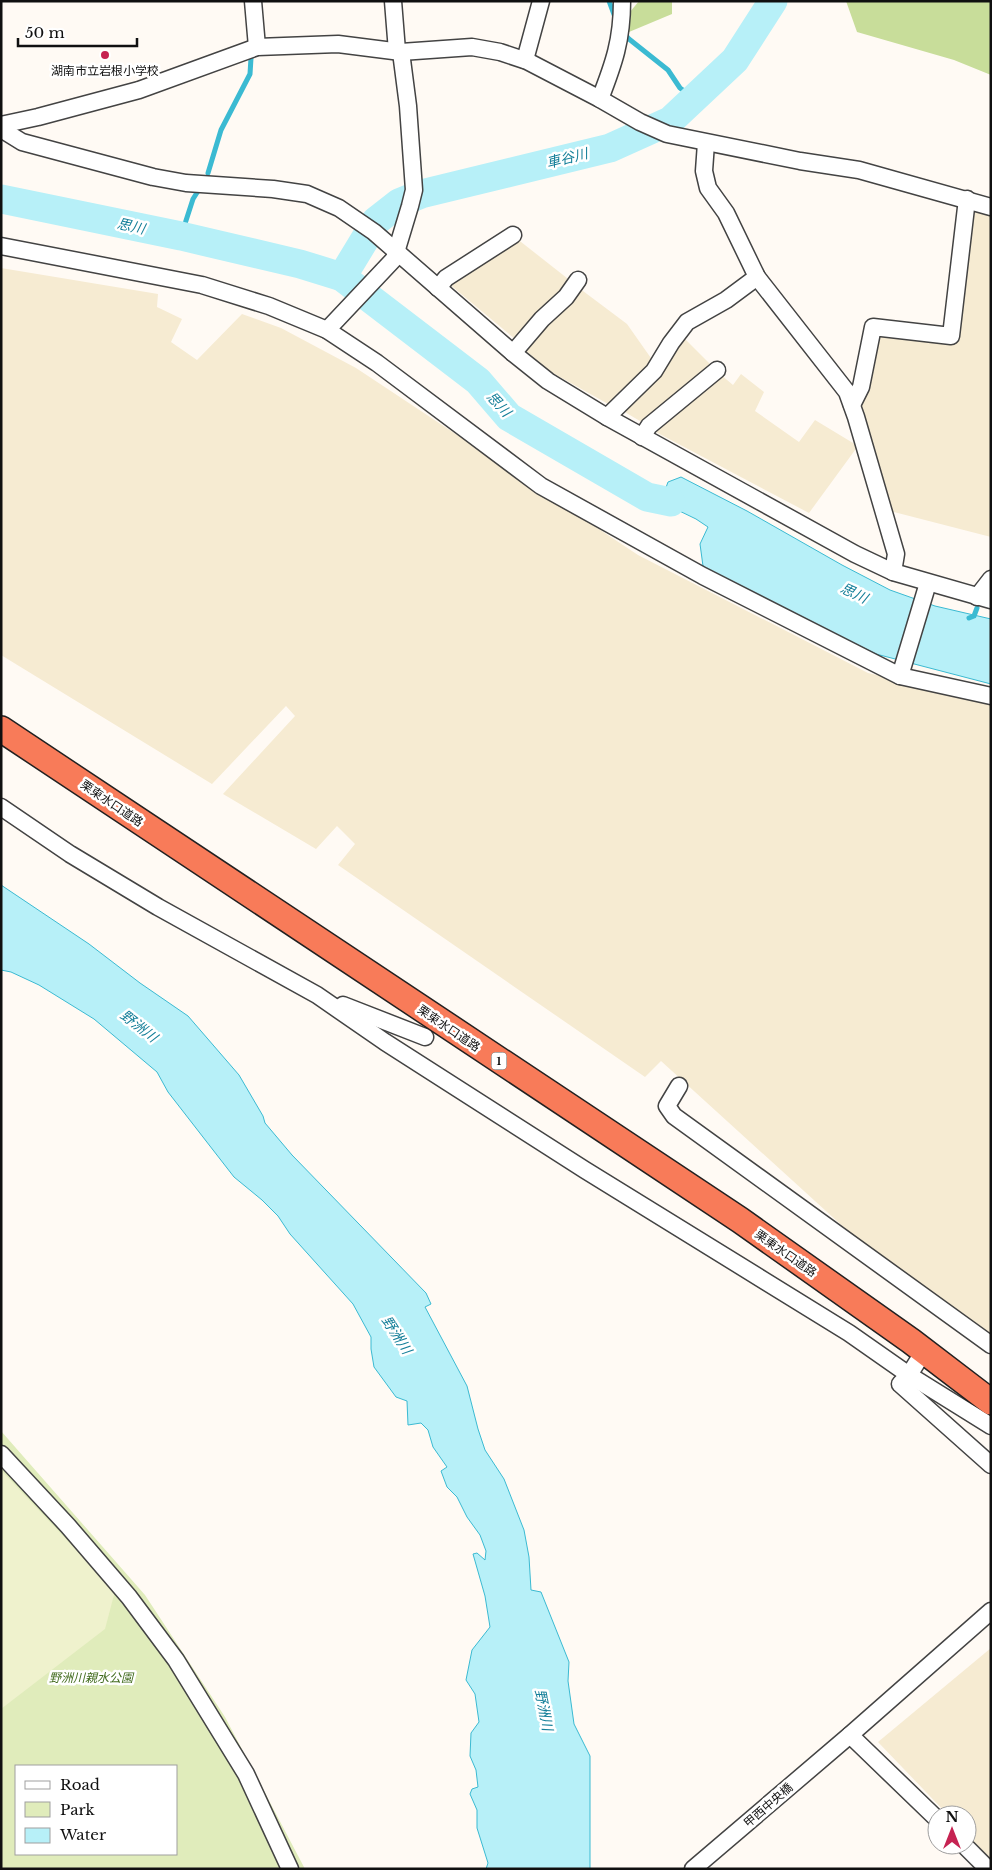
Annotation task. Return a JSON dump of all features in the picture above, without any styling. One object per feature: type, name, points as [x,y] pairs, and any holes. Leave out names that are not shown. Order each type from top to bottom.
[{"type":"highway","name":"栗東水口道路","points":[[1,729],[740,1220],[924,1351],[991,1402]]},
{"type":"street","points":[[253,1],[257,47]]},
{"type":"street","points":[[328,328],[394,255],[412,198],[408,106],[399,52],[394,1]]},
{"type":"street","points":[[524,60],[542,1]]},
{"type":"street","points":[[600,99],[616,57],[622,25],[622,1]]},
{"type":"street","points":[[1,124],[38,117],[139,90],[257,47],[338,44],[399,52],[472,47],[500,52],[524,60],[640,122],[668,134],[706,143],[859,170],[991,206]]},
{"type":"street","points":[[1,129],[22,142],[152,177],[186,183],[273,189],[307,194],[339,208],[368,228],[394,255],[438,288],[548,381],[606,417],[855,554],[893,572],[927,586],[984,599],[991,579]]},
{"type":"street","points":[[706,143],[704,171],[708,188],[726,213],[757,277],[847,392],[896,554],[893,572]]},
{"type":"street","points":[[852,404],[861,387],[873,327],[951,336],[967,200]]},
{"type":"street","points":[[438,288],[446,278],[513,235]]},
{"type":"street","points":[[1,246],[202,285],[269,306],[328,328],[541,486],[703,576],[901,671],[991,696]]},
{"type":"street","points":[[606,417],[654,370],[687,322],[726,300],[757,277]]},
{"type":"street","points":[[513,353],[542,319],[566,297],[578,280]]},
{"type":"street","points":[[642,437],[649,426],[717,370]]},
{"type":"street","points":[[901,671],[927,586]]},
{"type":"street","points":[[1,807],[70,854],[158,908],[317,995],[385,1042],[585,1170],[848,1333],[909,1375],[991,1426]]},
{"type":"street","points":[[317,995],[425,1037]]},
{"type":"street","points":[[679,1086],[668,1106],[674,1116],[991,1345]]},
{"type":"street","points":[[924,1351],[909,1375],[900,1384],[991,1465]]},
{"type":"street","points":[[1,1454],[68,1526],[129,1597],[176,1660],[246,1774],[290,1869]]},
{"type":"street","name":"甲西中央橋","points":[[693,1869],[991,1611]]},
{"type":"street","points":[[846,1738],[927,1810]]},
{"type":"street","points":[[974,1855],[988,1869]]},
{"type":"shaded area","points":[[972,209],[991,213],[991,537],[890,511],[860,408],[877,333],[955,340]]},
{"type":"shaded area","points":[[516,238],[572,282],[515,339],[448,283]]},
{"type":"shaded area","points":[[1,268],[158,294],[157,307],[182,319],[171,342],[197,360],[242,314],[281,328],[356,368],[638,555],[868,673],[991,702],[991,1335],[849,1232],[661,1061],[645,1077],[338,865],[355,844],[337,826],[316,849],[223,794],[295,716],[286,706],[212,784],[1,655]]},
{"type":"shaded area","points":[[579,288],[627,324],[653,361],[616,395],[610,405],[551,372],[526,351],[526,343]]},
{"type":"shaded area","points":[[682,336],[714,368],[645,424],[618,408]]},
{"type":"shaded area","points":[[720,374],[733,385],[741,374],[764,392],[755,411],[799,442],[815,420],[858,446],[809,513],[654,431]]},
{"type":"shaded area","points":[[991,1648],[991,1859],[977,1845],[977,1805],[938,1805],[878,1742]]},
{"type":"green space","points":[[639,1],[672,1],[672,14],[629,32],[630,12]]},
{"type":"green space","points":[[846,1],[991,1],[991,75],[954,60],[857,32]]},
{"type":"green space","name":"野洲川親水公園","points":[[1,1431],[145,1595],[225,1717],[305,1869],[1,1869]]},
{"type":"green space","points":[[1,1470],[115,1591],[105,1629],[1,1709]]},
{"type":"water","points":[[681,477],[890,590],[935,606],[991,619],[991,684],[876,654],[714,574],[703,566],[700,544],[708,527],[663,503],[647,501],[632,490],[664,493],[668,482]]},
{"type":"water","name":"野洲川","points":[[1,885],[89,944],[140,983],[188,1016],[239,1075],[263,1116],[265,1123],[292,1155],[426,1293],[431,1304],[425,1307],[467,1386],[485,1450],[504,1479],[524,1530],[529,1557],[531,1590],[541,1592],[569,1662],[568,1681],[574,1724],[590,1756],[590,1869],[486,1869],[488,1863],[477,1828],[477,1810],[470,1794],[472,1789],[478,1787],[476,1770],[470,1756],[471,1733],[479,1722],[475,1694],[466,1680],[472,1650],[490,1627],[485,1596],[473,1554],[477,1553],[485,1560],[486,1551],[480,1535],[467,1517],[457,1497],[447,1487],[441,1471],[447,1467],[433,1447],[428,1430],[421,1423],[408,1425],[407,1401],[396,1397],[374,1367],[371,1337],[353,1304],[290,1234],[278,1216],[234,1177],[168,1092],[157,1072],[94,1019],[39,985],[11,972],[1,970]]},
{"type":"waterway","points":[[609,1],[616,20]]},
{"type":"waterway","name":"車谷川","points":[[342,277],[376,221],[399,203],[421,194],[610,148],[670,121],[735,60],[773,1]]},
{"type":"waterway","points":[[624,33],[668,70],[680,88],[687,93],[689,103]]},
{"type":"waterway","points":[[208,173],[221,130],[250,74],[251,58]]},
{"type":"waterway","points":[[181,236],[193,199],[198,191]]},
{"type":"waterway","name":"思川","points":[[1,199],[181,236],[300,264],[342,277],[478,381],[509,417],[647,497],[671,502]]},
{"type":"waterway","points":[[969,618],[974,616],[977,608]]},
{"type":"place","name":"湖南市立岩根小学校","points":[[105,55]]}]
